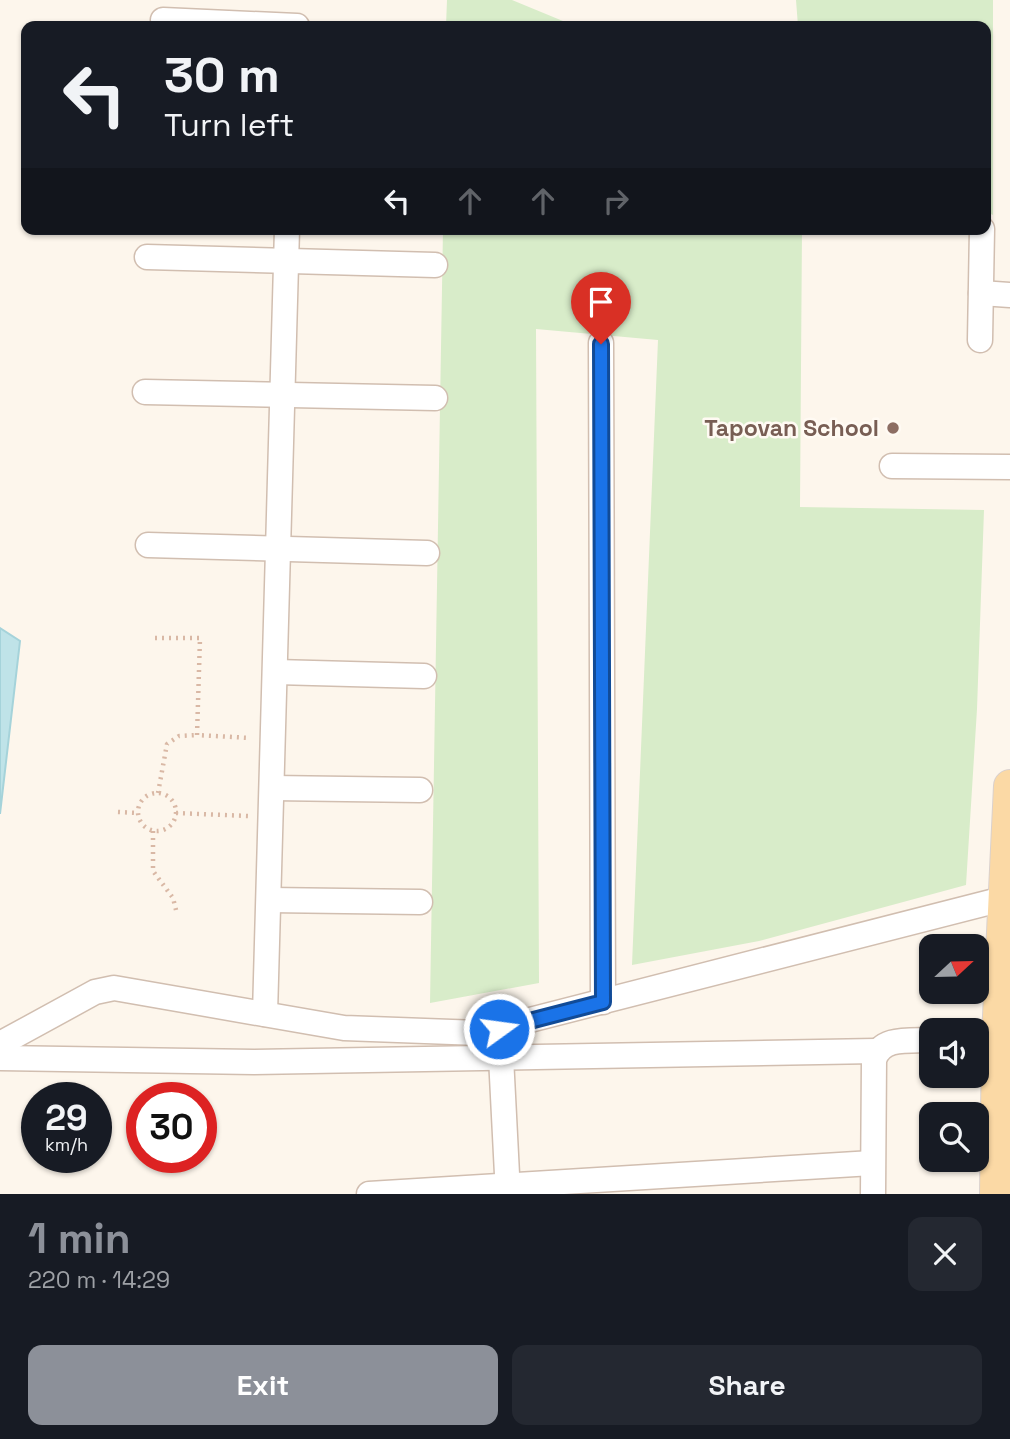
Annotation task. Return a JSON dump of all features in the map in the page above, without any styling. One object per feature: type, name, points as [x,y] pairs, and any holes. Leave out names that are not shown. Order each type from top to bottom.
[{"type":"main road","points":[[989,1025],[1008,897],[1010,786]]},
{"type":"main road","points":[[989,1073],[996,1194]]},
{"type":"street","points":[[163,20],[213,11],[268,21]]},
{"type":"street","points":[[265,1014],[287,235]]},
{"type":"street","points":[[980,340],[982,235]]},
{"type":"street","points":[[147,257],[435,265]]},
{"type":"street","points":[[981,293],[1010,295]]},
{"type":"street","points":[[601,344],[603,1002]]},
{"type":"street","points":[[145,392],[435,398]]},
{"type":"street","points":[[892,466],[1010,467]]},
{"type":"street","points":[[148,545],[427,552]]},
{"type":"street","points":[[276,672],[424,676]]},
{"type":"street","points":[[272,788],[420,790]]},
{"type":"street","points":[[0,1044],[95,992],[114,988],[344,1028],[479,1033],[1008,897]]},
{"type":"street","points":[[269,900],[420,902]]},
{"type":"street","points":[[873,1194],[876,1051],[887,1042],[919,1041]]},
{"type":"street","points":[[0,1058],[254,1062],[876,1051]]},
{"type":"street","points":[[501,1058],[507,1190]]},
{"type":"street","points":[[369,1194],[507,1190],[872,1163]]},
{"type":"path","points":[[155,638],[200,638],[197,735]]},
{"type":"path","points":[[158,793],[167,744],[179,736],[274,739]]},
{"type":"path","points":[[158,793],[171,799],[176,813],[169,827],[153,831],[142,824],[138,813],[141,801],[146,796],[158,793]]},
{"type":"path","points":[[118,812],[138,813]]},
{"type":"path","points":[[176,813],[247,816]]},
{"type":"path","points":[[153,831],[153,871],[173,898],[177,914]]},
{"type":"green space","points":[[447,0],[512,0],[563,21],[446,21]]},
{"type":"green space","points":[[796,0],[993,0],[993,215],[991,21],[798,21]]},
{"type":"green space","points":[[443,235],[802,235],[800,507],[984,510],[977,709],[966,885],[759,941],[632,965],[658,340],[536,329],[539,983],[430,1003]]},
{"type":"water","points":[[0,628],[20,641],[0,814]]},
{"type":"place","name":"Tapovan School","points":[[893,428]]},
{"type":"route","points":[[499,1029],[603,1002],[601,344]]}]
